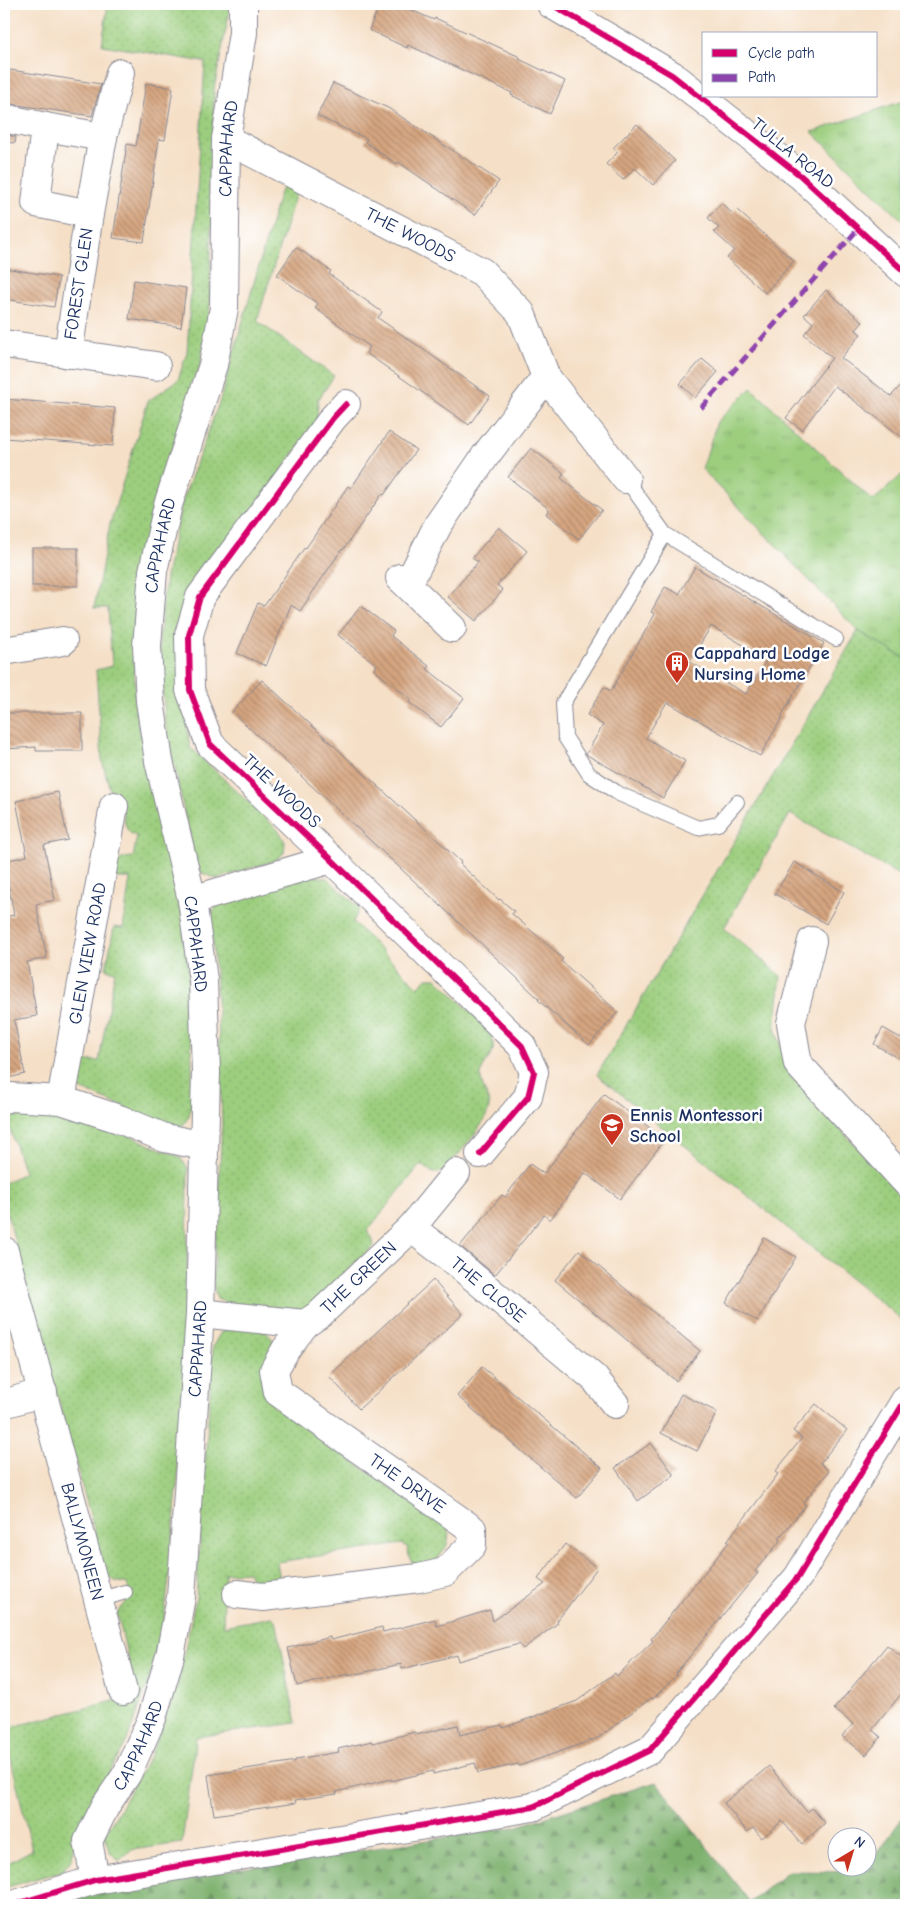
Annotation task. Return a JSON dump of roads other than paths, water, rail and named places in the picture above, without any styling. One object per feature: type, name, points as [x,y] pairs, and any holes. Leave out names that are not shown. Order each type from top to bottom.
[{"type":"street","name":"CAPPAHARD","points":[[95,1880],[88,1841],[106,1805],[127,1774],[152,1718],[170,1656],[181,1597],[200,1313],[206,1072],[203,980],[192,900],[159,761],[150,701],[146,646],[153,571],[168,505],[213,365],[224,308],[226,140],[243,33],[243,4]]},
{"type":"street","points":[[243,33],[261,4]]},
{"type":"street","name":"TULLA ROAD","points":[[551,4],[672,75],[801,176],[906,273]]},
{"type":"street","name":"FOREST GLEN","points":[[68,354],[89,214],[104,137],[120,73]]},
{"type":"street","points":[[4,118],[104,137]]},
{"type":"street","name":"FOREST GLEN","points":[[44,127],[36,203],[89,214]]},
{"type":"street","name":"THE WOODS","points":[[226,140],[482,272],[521,313],[546,377],[626,480]]},
{"type":"street","name":"FOREST GLEN","points":[[4,344],[156,366]]},
{"type":"street","points":[[452,628],[404,581],[438,525],[486,455],[546,377]]},
{"type":"street","name":"THE WOODS","points":[[346,404],[333,418],[200,597],[189,635],[190,690],[210,744],[331,859],[522,1046],[534,1072],[528,1097],[480,1154]]},
{"type":"street","points":[[4,651],[63,641]]},
{"type":"street","name":"GLEN VIEW ROAD","points":[[61,1100],[114,806]]},
{"type":"street","points":[[192,900],[331,859]]},
{"type":"street","points":[[812,941],[791,1023],[798,1064],[906,1182]]},
{"type":"street","points":[[4,1099],[61,1100],[118,1119],[165,1138],[204,1146]]},
{"type":"street","points":[[411,1228],[456,1173]]},
{"type":"street","name":"THE GREEN","points":[[305,1324],[320,1314],[411,1228]]},
{"type":"street","name":"THE CLOSE","points":[[411,1228],[461,1266],[594,1378],[615,1404]]},
{"type":"street","name":"BALLYMONEEN","points":[[4,1251],[124,1691]]},
{"type":"street","points":[[200,1313],[305,1324]]},
{"type":"street","name":"THE DRIVE","points":[[237,1594],[263,1597],[419,1578],[445,1572],[472,1545],[472,1529],[278,1392],[274,1370],[286,1349],[305,1324]]},
{"type":"street","points":[[4,1404],[43,1392]]},
{"type":"street","points":[[13,1905],[95,1880],[533,1807],[650,1750],[798,1577],[906,1399]]},
{"type":"lane","points":[[626,480],[665,534],[836,639]]},
{"type":"lane","points":[[665,534],[563,704],[565,738],[589,774],[619,794],[698,828],[718,824],[737,802]]},
{"type":"lane","points":[[99,1600],[125,1592]]},
{"type":"place","name":"Cappahard Lodge Nursing Home","points":[[677,684]]},
{"type":"place","name":"Ennis Montessori School","points":[[612,1146]]}]
